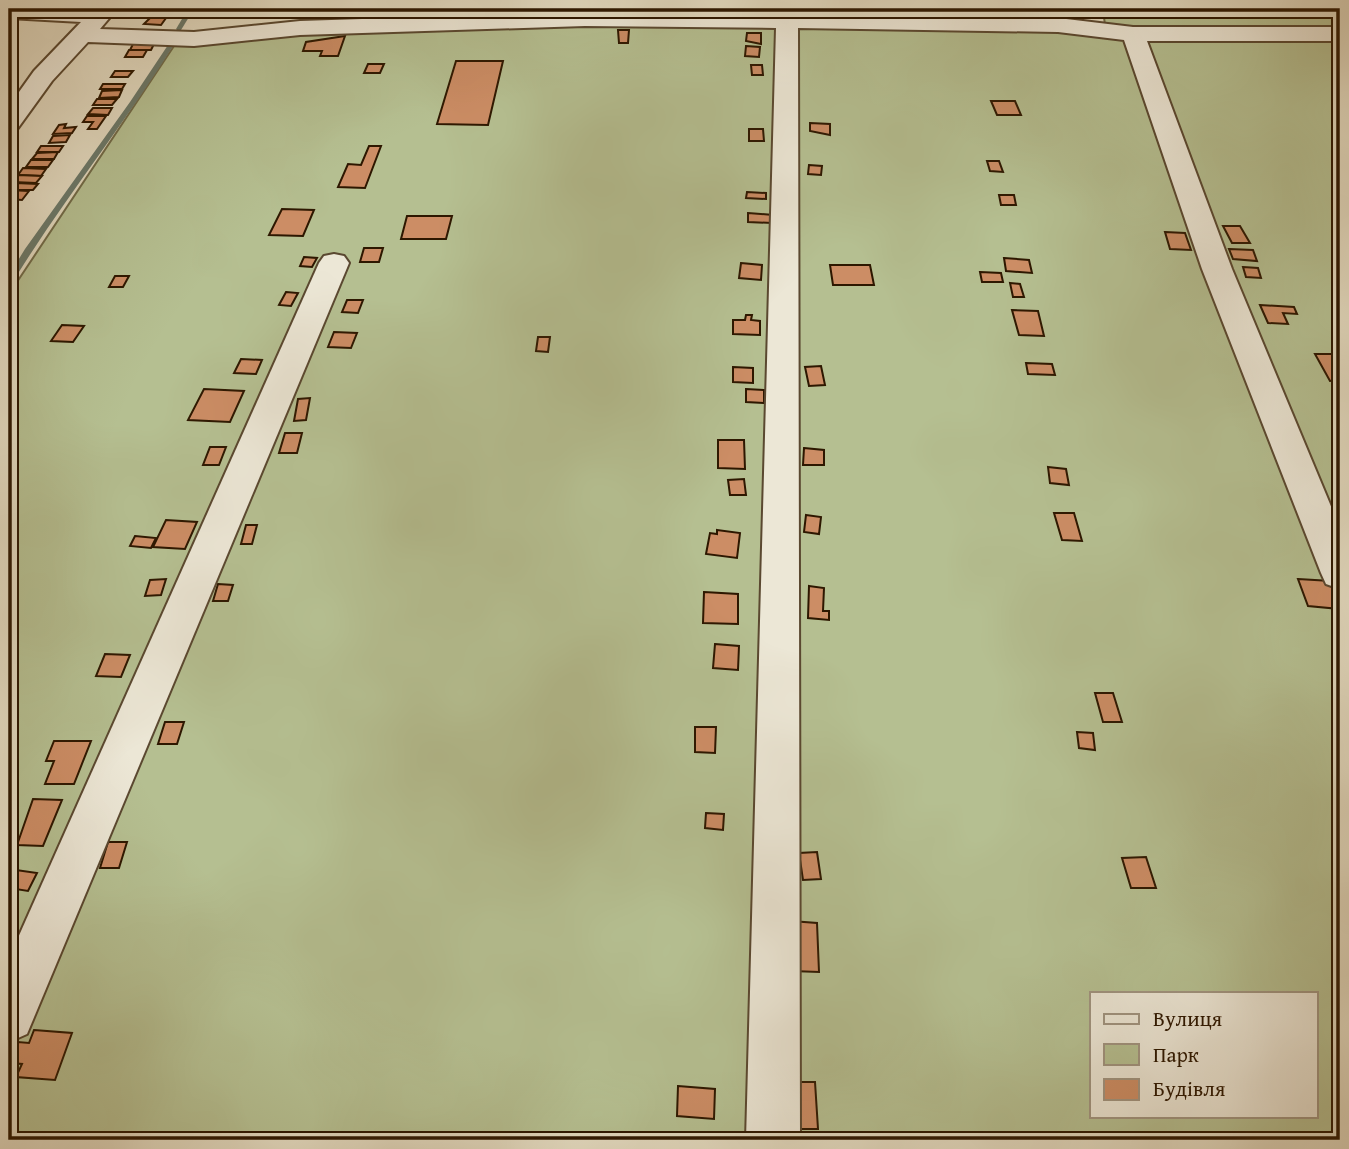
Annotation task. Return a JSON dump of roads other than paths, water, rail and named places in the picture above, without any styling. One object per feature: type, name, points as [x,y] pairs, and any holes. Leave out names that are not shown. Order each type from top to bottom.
[{"type":"street","points":[[9,11],[103,13]]},
{"type":"street","points":[[9,123],[43,76],[84,36],[103,13]]},
{"type":"street","points":[[84,36],[194,39],[300,28],[572,19],[787,19],[1058,25],[1133,34],[1340,34]]},
{"type":"street","points":[[772,1140],[787,19]]},
{"type":"street","points":[[1133,34],[1217,269],[1340,573]]},
{"type":"street","points":[[9,78],[43,76]]},
{"type":"street","points":[[9,1016],[334,263]]},
{"type":"waterway","points":[[179,29],[191,9]]},
{"type":"waterway","points":[[9,281],[47,220],[132,104],[172,43]]}]
